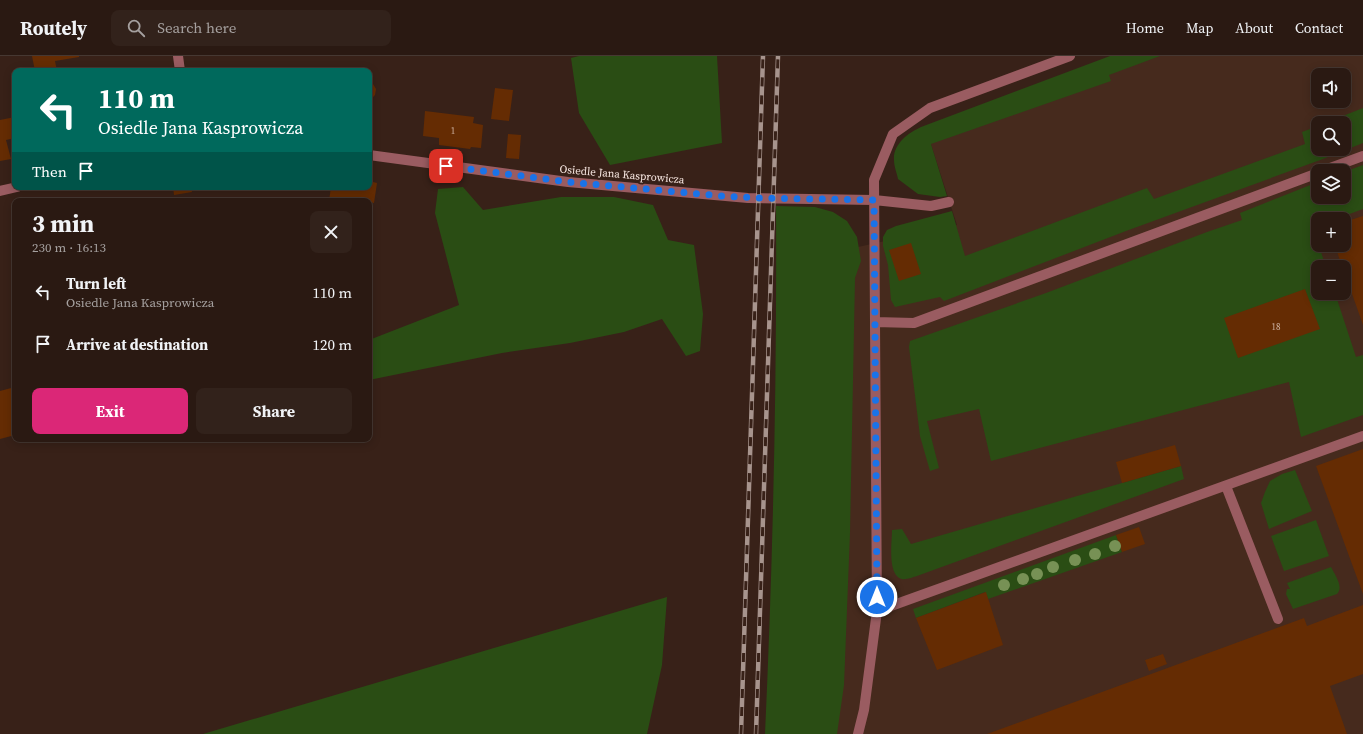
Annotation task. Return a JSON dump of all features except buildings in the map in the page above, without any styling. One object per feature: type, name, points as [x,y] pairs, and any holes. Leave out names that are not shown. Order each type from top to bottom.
[{"type":"street","points":[[178,56],[180,68]]},
{"type":"street","points":[[858,734],[864,710],[877,611],[874,180],[893,134],[930,108],[1070,56]]},
{"type":"street","name":"Osiedle Jana Kasprowicza","points":[[372,155],[568,182],[678,192],[759,198],[874,200],[931,206],[949,202]]},
{"type":"street","points":[[1341,164],[1363,156]]},
{"type":"street","points":[[876,322],[914,323],[1311,176]]},
{"type":"street","points":[[0,191],[12,188]]},
{"type":"street","points":[[877,611],[1363,436]]},
{"type":"street","points":[[1226,486],[1278,619]]},
{"type":"shaded area","points":[[1131,56],[1363,56],[1363,734],[825,734],[840,251],[957,225],[927,132]]},
{"type":"green space","points":[[579,56],[717,56],[722,143],[610,165],[579,113],[571,58]]},
{"type":"green space","points":[[1110,56],[1160,56],[1109,75],[1111,81],[931,144],[947,196],[940,197],[918,194],[898,179],[894,163],[894,154],[902,140],[916,129]]},
{"type":"green space","points":[[1363,108],[1363,143],[1351,148],[1351,116],[1343,116]]},
{"type":"green space","points":[[1311,129],[1311,156],[1330,156],[1126,231],[944,301],[940,297],[895,307],[891,300],[888,265],[883,246],[883,237],[887,230],[896,226],[952,211],[965,256],[1147,188],[1154,199],[1305,144],[1302,132]]},
{"type":"green space","points":[[1363,165],[1363,209],[1351,213],[1351,212],[1311,212],[1311,252],[1321,252],[1324,260],[1311,260],[1311,300],[1337,300],[1356,357],[1363,355],[1363,415],[1301,437],[1289,382],[991,461],[979,409],[927,421],[939,468],[930,471],[920,436],[909,347],[910,341],[1046,293],[1242,220],[1240,213],[1311,185],[1311,204],[1351,204],[1351,169]]},
{"type":"green space","points":[[463,187],[483,210],[561,197],[614,197],[653,205],[668,240],[694,245],[703,314],[700,351],[686,356],[662,319],[624,332],[570,343],[502,353],[372,379],[372,339],[459,305],[435,213],[438,189]]},
{"type":"green space","points":[[776,206],[815,207],[833,212],[847,221],[857,237],[861,261],[855,278],[850,533],[844,685],[837,734],[765,734],[774,470]]},
{"type":"green space","points":[[1181,466],[1184,479],[917,576],[902,579],[897,576],[894,571],[891,558],[892,530],[902,529],[911,544]]},
{"type":"green space","points":[[1295,470],[1312,511],[1269,529],[1261,503],[1265,492],[1270,481],[1282,474]]},
{"type":"green space","points":[[1316,520],[1329,556],[1284,571],[1271,536]]},
{"type":"green space","points":[[1116,535],[1122,552],[988,599],[985,592],[916,618],[913,609]]},
{"type":"green space","points":[[1331,567],[1337,577],[1340,588],[1337,594],[1293,609],[1286,594],[1287,589],[1290,589],[1287,583]]},
{"type":"green space","points":[[667,597],[662,665],[647,734],[203,734]]},
{"type":"railway","points":[[741,734],[763,56]]},
{"type":"railway","points":[[756,734],[778,56]]},
{"type":"route","points":[[446,166],[568,182],[722,196],[874,200],[877,597]]}]
